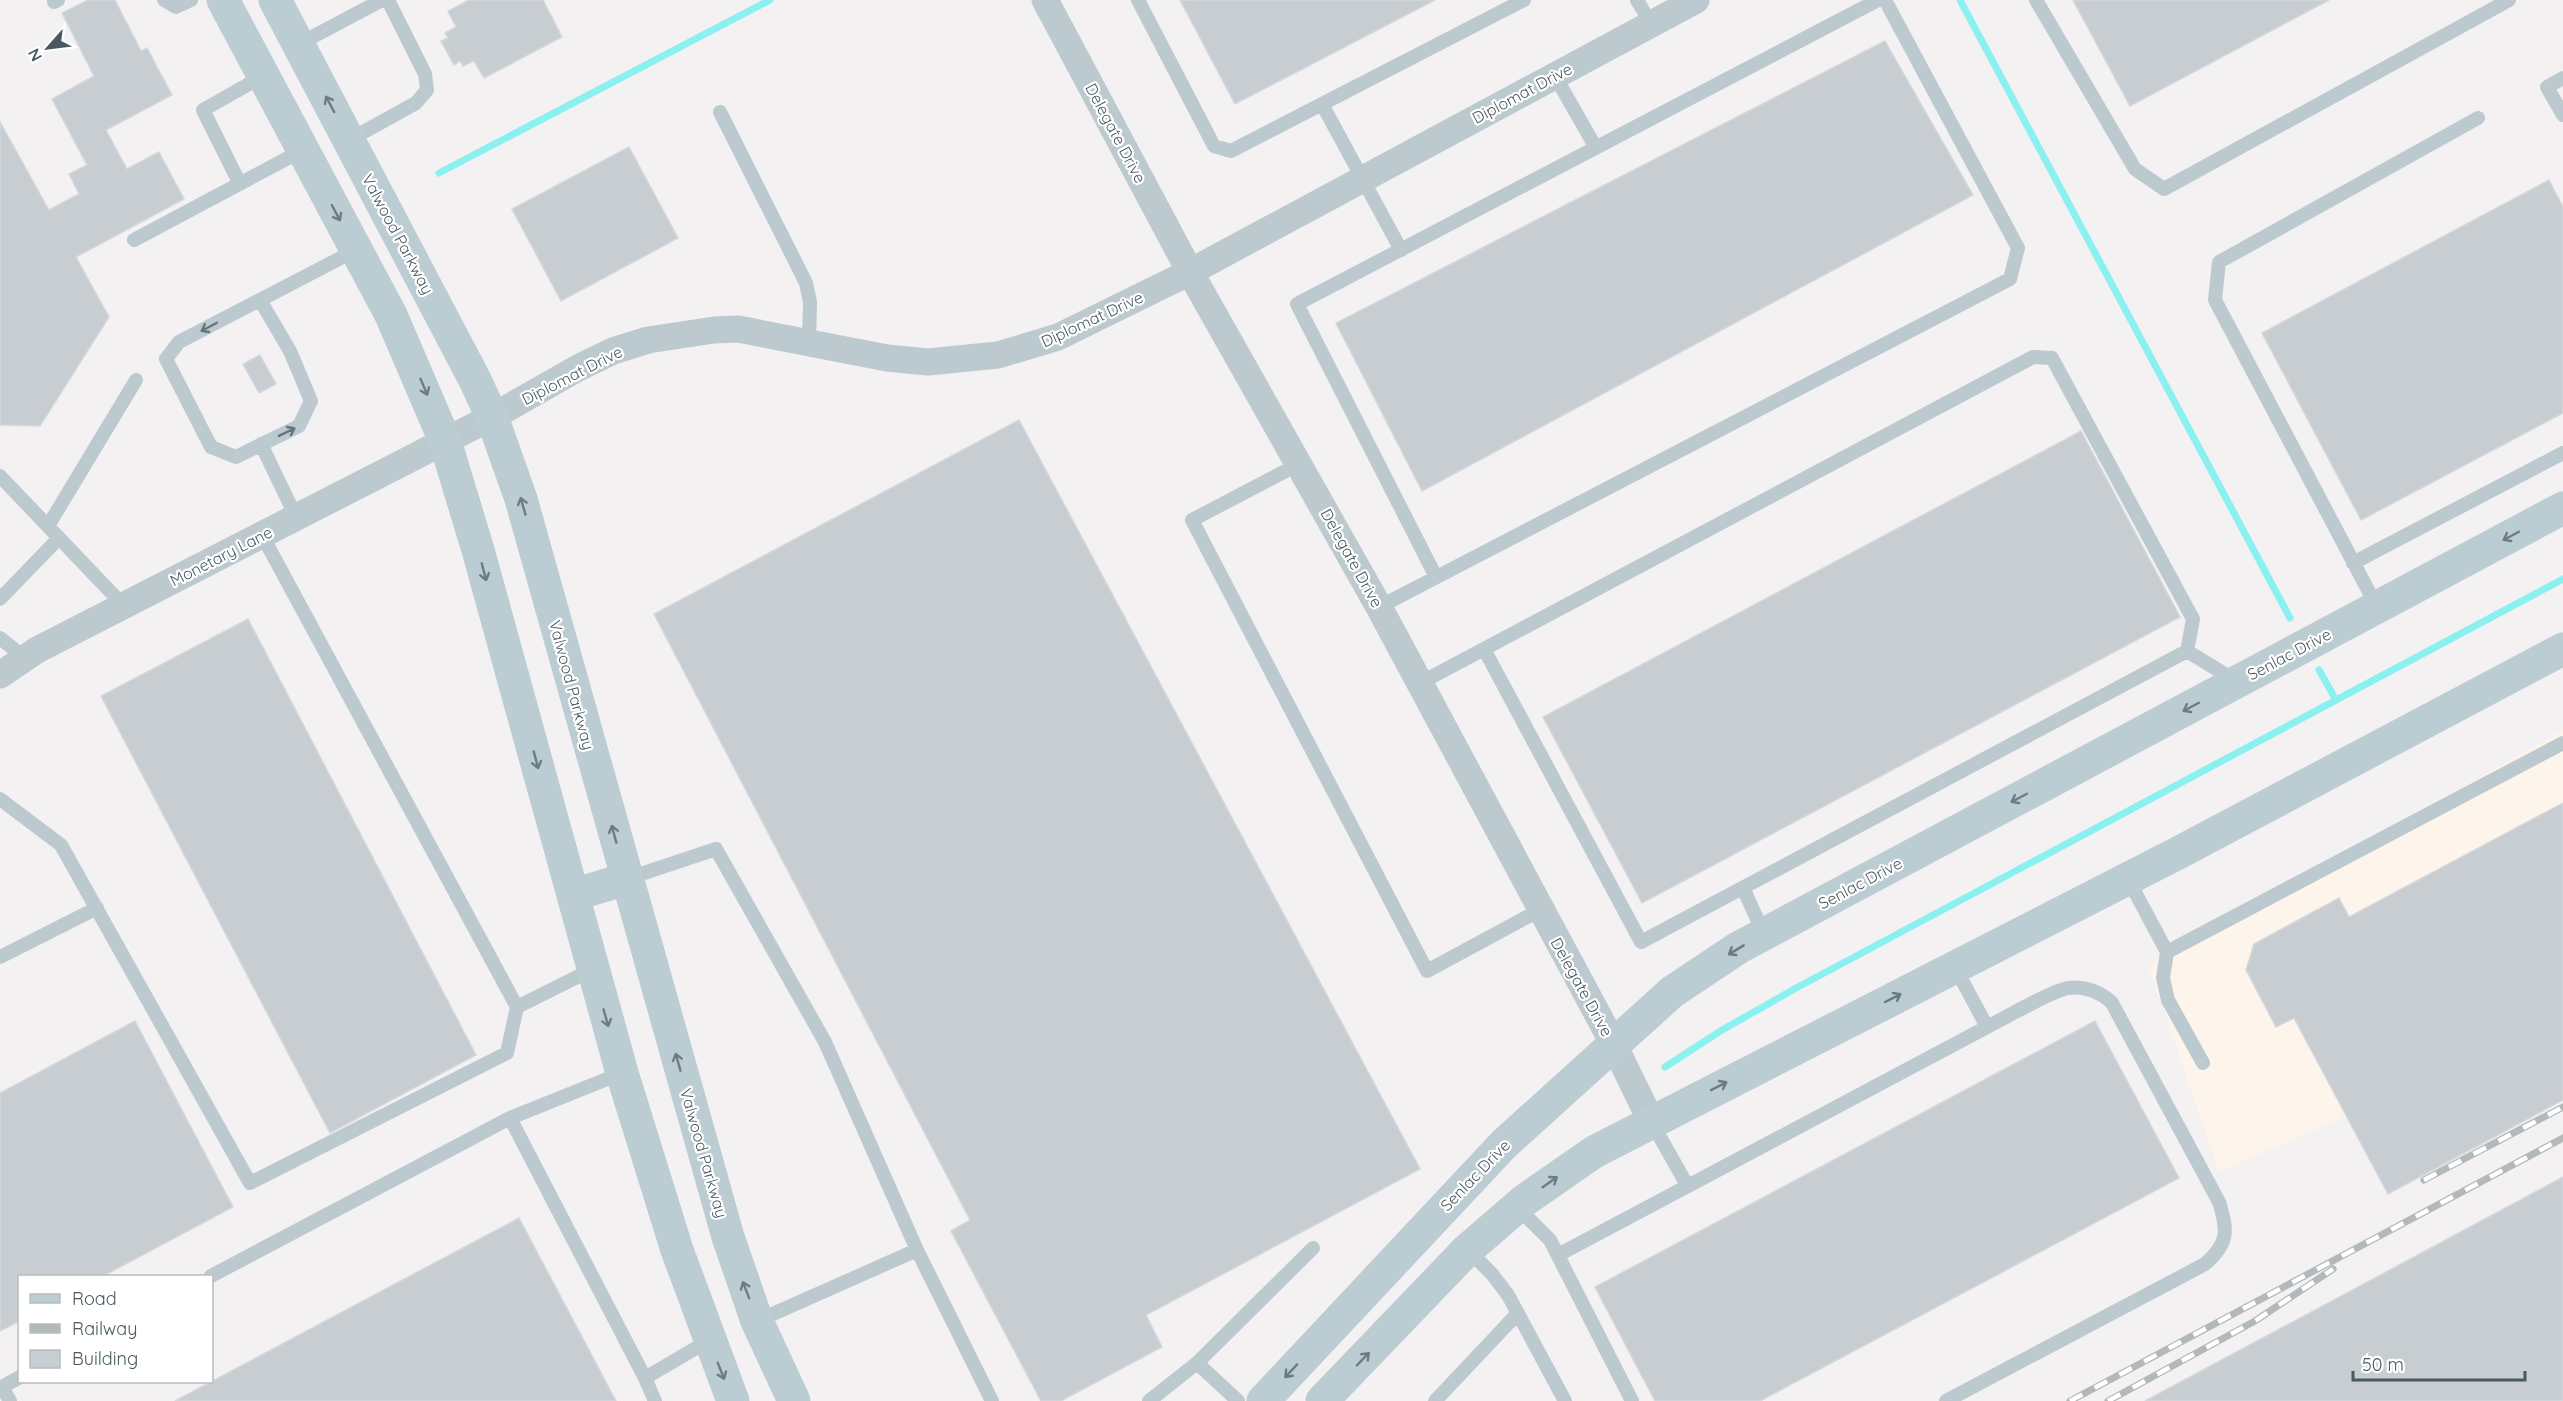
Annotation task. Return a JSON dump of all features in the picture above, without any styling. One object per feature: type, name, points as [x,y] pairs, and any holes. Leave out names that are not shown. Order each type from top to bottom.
[{"type":"main road","points":[[224,0],[410,355],[445,441],[478,550],[622,1072],[676,1250],[708,1341],[733,1401]]},
{"type":"main road","name":"Valwood Parkway","points":[[275,0],[451,332],[492,417],[521,499],[728,1237],[758,1321],[794,1401]]},
{"type":"main road","points":[[306,156],[349,140]]},
{"type":"main road","name":"Senlac Drive","points":[[1263,1401],[1504,1144],[1672,992],[1738,948],[2563,508]]},
{"type":"main road","points":[[1322,1401],[1467,1250],[1517,1207],[1594,1152],[2128,879],[2563,649]]},
{"type":"main road","points":[[573,895],[626,879]]},
{"type":"main road","points":[[708,1341],[758,1321]]},
{"type":"street","name":"Delegate Drive","points":[[1045,0],[1190,272],[1379,607],[1613,1043],[1651,1121]]},
{"type":"street","name":"Diplomat Drive","points":[[445,441],[578,368],[613,351],[648,340],[714,330],[738,329],[908,361],[946,361],[998,355],[1058,337],[1190,272],[1696,0]]},
{"type":"street","name":"Monetary Lane","points":[[0,675],[25,658],[445,441]]},
{"type":"lane","points":[[164,0],[176,7],[191,0]]},
{"type":"lane","points":[[298,44],[382,0]]},
{"type":"lane","points":[[349,140],[416,104],[427,90],[425,74],[388,0]]},
{"type":"lane","points":[[1138,0],[1214,146],[1231,152],[1524,0]]},
{"type":"lane","points":[[1637,0],[1651,24]]},
{"type":"lane","points":[[1436,577],[1298,304],[1878,0]]},
{"type":"lane","points":[[1379,607],[2010,279],[2018,248],[1885,0]]},
{"type":"lane","points":[[2036,0],[2135,169],[2164,189],[2509,0]]},
{"type":"lane","points":[[240,184],[203,110],[263,76]]},
{"type":"lane","points":[[1555,76],[1596,148]]},
{"type":"lane","points":[[2563,78],[2547,87],[2563,115]]},
{"type":"lane","points":[[1322,104],[1364,177],[1401,250]]},
{"type":"lane","points":[[720,112],[806,284],[810,302],[809,342]]},
{"type":"lane","points":[[2377,608],[2215,300],[2219,262],[2478,118]]},
{"type":"lane","points":[[134,240],[240,184],[306,156]]},
{"type":"lane","points":[[260,300],[290,351],[311,401],[299,426],[236,457],[211,447],[166,359],[179,342],[356,250]]},
{"type":"lane","points":[[1420,683],[2033,357],[2052,358],[2193,619],[2187,651]]},
{"type":"lane","points":[[48,526],[136,380]]},
{"type":"lane","points":[[261,444],[296,517]]},
{"type":"lane","points":[[2354,563],[2563,453]]},
{"type":"lane","points":[[1299,464],[1192,520],[1427,971],[1540,910]]},
{"type":"lane","points":[[0,476],[124,606]]},
{"type":"lane","points":[[2,805],[61,845],[250,1183],[507,1053],[517,1007],[262,536]]},
{"type":"lane","points":[[0,599],[59,538]]},
{"type":"lane","points":[[0,638],[25,658]]},
{"type":"lane","points":[[1484,649],[1641,942],[2187,651]]},
{"type":"lane","points":[[2187,651],[2237,682]]},
{"type":"lane","points":[[2167,952],[2563,743]]},
{"type":"lane","points":[[626,879],[716,849],[825,1042],[917,1250],[992,1401]]},
{"type":"lane","points":[[2128,879],[2167,952],[2163,978],[2168,1000],[2203,1063]]},
{"type":"lane","points":[[1743,888],[1764,934]]},
{"type":"lane","points":[[0,957],[97,908]]},
{"type":"lane","points":[[1955,967],[1987,1027]]},
{"type":"lane","points":[[517,1007],[593,969]]},
{"type":"lane","points":[[1558,1255],[1987,1027],[2067,988],[2086,989],[2104,995],[2112,1003],[2219,1202],[2224,1218],[2226,1239],[2220,1251],[2205,1264],[1946,1401]]},
{"type":"lane","points":[[212,1275],[510,1118],[622,1072]]},
{"type":"lane","points":[[510,1118],[655,1401]]},
{"type":"lane","points":[[1651,1121],[1687,1185]]},
{"type":"lane","points":[[1517,1207],[1550,1240],[1632,1401]]},
{"type":"lane","points":[[1149,1401],[1197,1363],[1313,1248]]},
{"type":"lane","points":[[758,1321],[917,1250]]},
{"type":"lane","points":[[1467,1250],[1500,1283],[1565,1401]]},
{"type":"lane","points":[[1435,1401],[1518,1313]]},
{"type":"lane","points":[[645,1378],[708,1341]]},
{"type":"lane","points":[[1197,1363],[1238,1401]]},
{"type":"lane","points":[[10,1401],[1,1387],[18,1378]]},
{"type":"shaded area","points":[[2563,730],[2563,1021],[2219,1172],[2149,967]]},
{"type":"building","points":[[88,0],[115,0],[141,51],[147,48],[172,95],[106,130],[127,169],[159,152],[184,199],[76,257],[109,317],[40,426],[0,425],[0,122],[49,210],[79,194],[69,174],[87,165],[52,99],[94,76],[62,13]]},
{"type":"building","points":[[469,0],[543,0],[562,37],[484,78],[474,61],[463,66],[460,61],[454,65],[441,41],[448,38],[445,33],[456,27],[448,11]]},
{"type":"building","points":[[1180,0],[1435,0],[1235,104]]},
{"type":"building","points":[[2073,0],[2329,0],[2130,106]]},
{"type":"building","points":[[1885,41],[1973,195],[1422,491],[1336,323]]},
{"type":"building","points":[[629,147],[678,238],[561,301],[512,209]]},
{"type":"building","points":[[2549,180],[2563,207],[2563,413],[2361,520],[2262,333]]},
{"type":"building","points":[[260,355],[276,384],[259,393],[243,364]]},
{"type":"building","points":[[1019,420],[1420,1169],[1146,1315],[1162,1347],[1061,1401],[1041,1401],[951,1231],[970,1220],[654,614]]},
{"type":"building","points":[[2081,431],[2180,617],[1642,903],[1543,717]]},
{"type":"building","points":[[248,619],[476,1055],[330,1133],[101,696]]},
{"type":"building","points":[[2563,803],[2563,1100],[2388,1194],[2294,1018],[2276,1027],[2246,970],[2254,944],[2339,898],[2349,917]]},
{"type":"building","points":[[135,1021],[233,1207],[105,1275],[18,1275],[18,1322],[0,1331],[0,1093]]},
{"type":"building","points":[[2095,1021],[2179,1178],[1760,1401],[1655,1401],[1595,1287]]},
{"type":"building","points":[[2563,1177],[2563,1401],[2145,1401],[2401,1264]]},
{"type":"building","points":[[519,1218],[616,1401],[175,1401],[213,1383],[213,1381]]},
{"type":"waterway","points":[[439,173],[770,0]]},
{"type":"waterway","points":[[1960,0],[2290,618]]},
{"type":"waterway","points":[[1665,1067],[1722,1030],[1798,987],[2563,579]]},
{"type":"waterway","points":[[2319,670],[2336,700]]},
{"type":"railway","points":[[2424,1180],[2563,1107]]},
{"type":"railway","points":[[2070,1401],[2563,1138]]},
{"type":"railway","points":[[2108,1401],[2255,1321],[2333,1269]]}]
